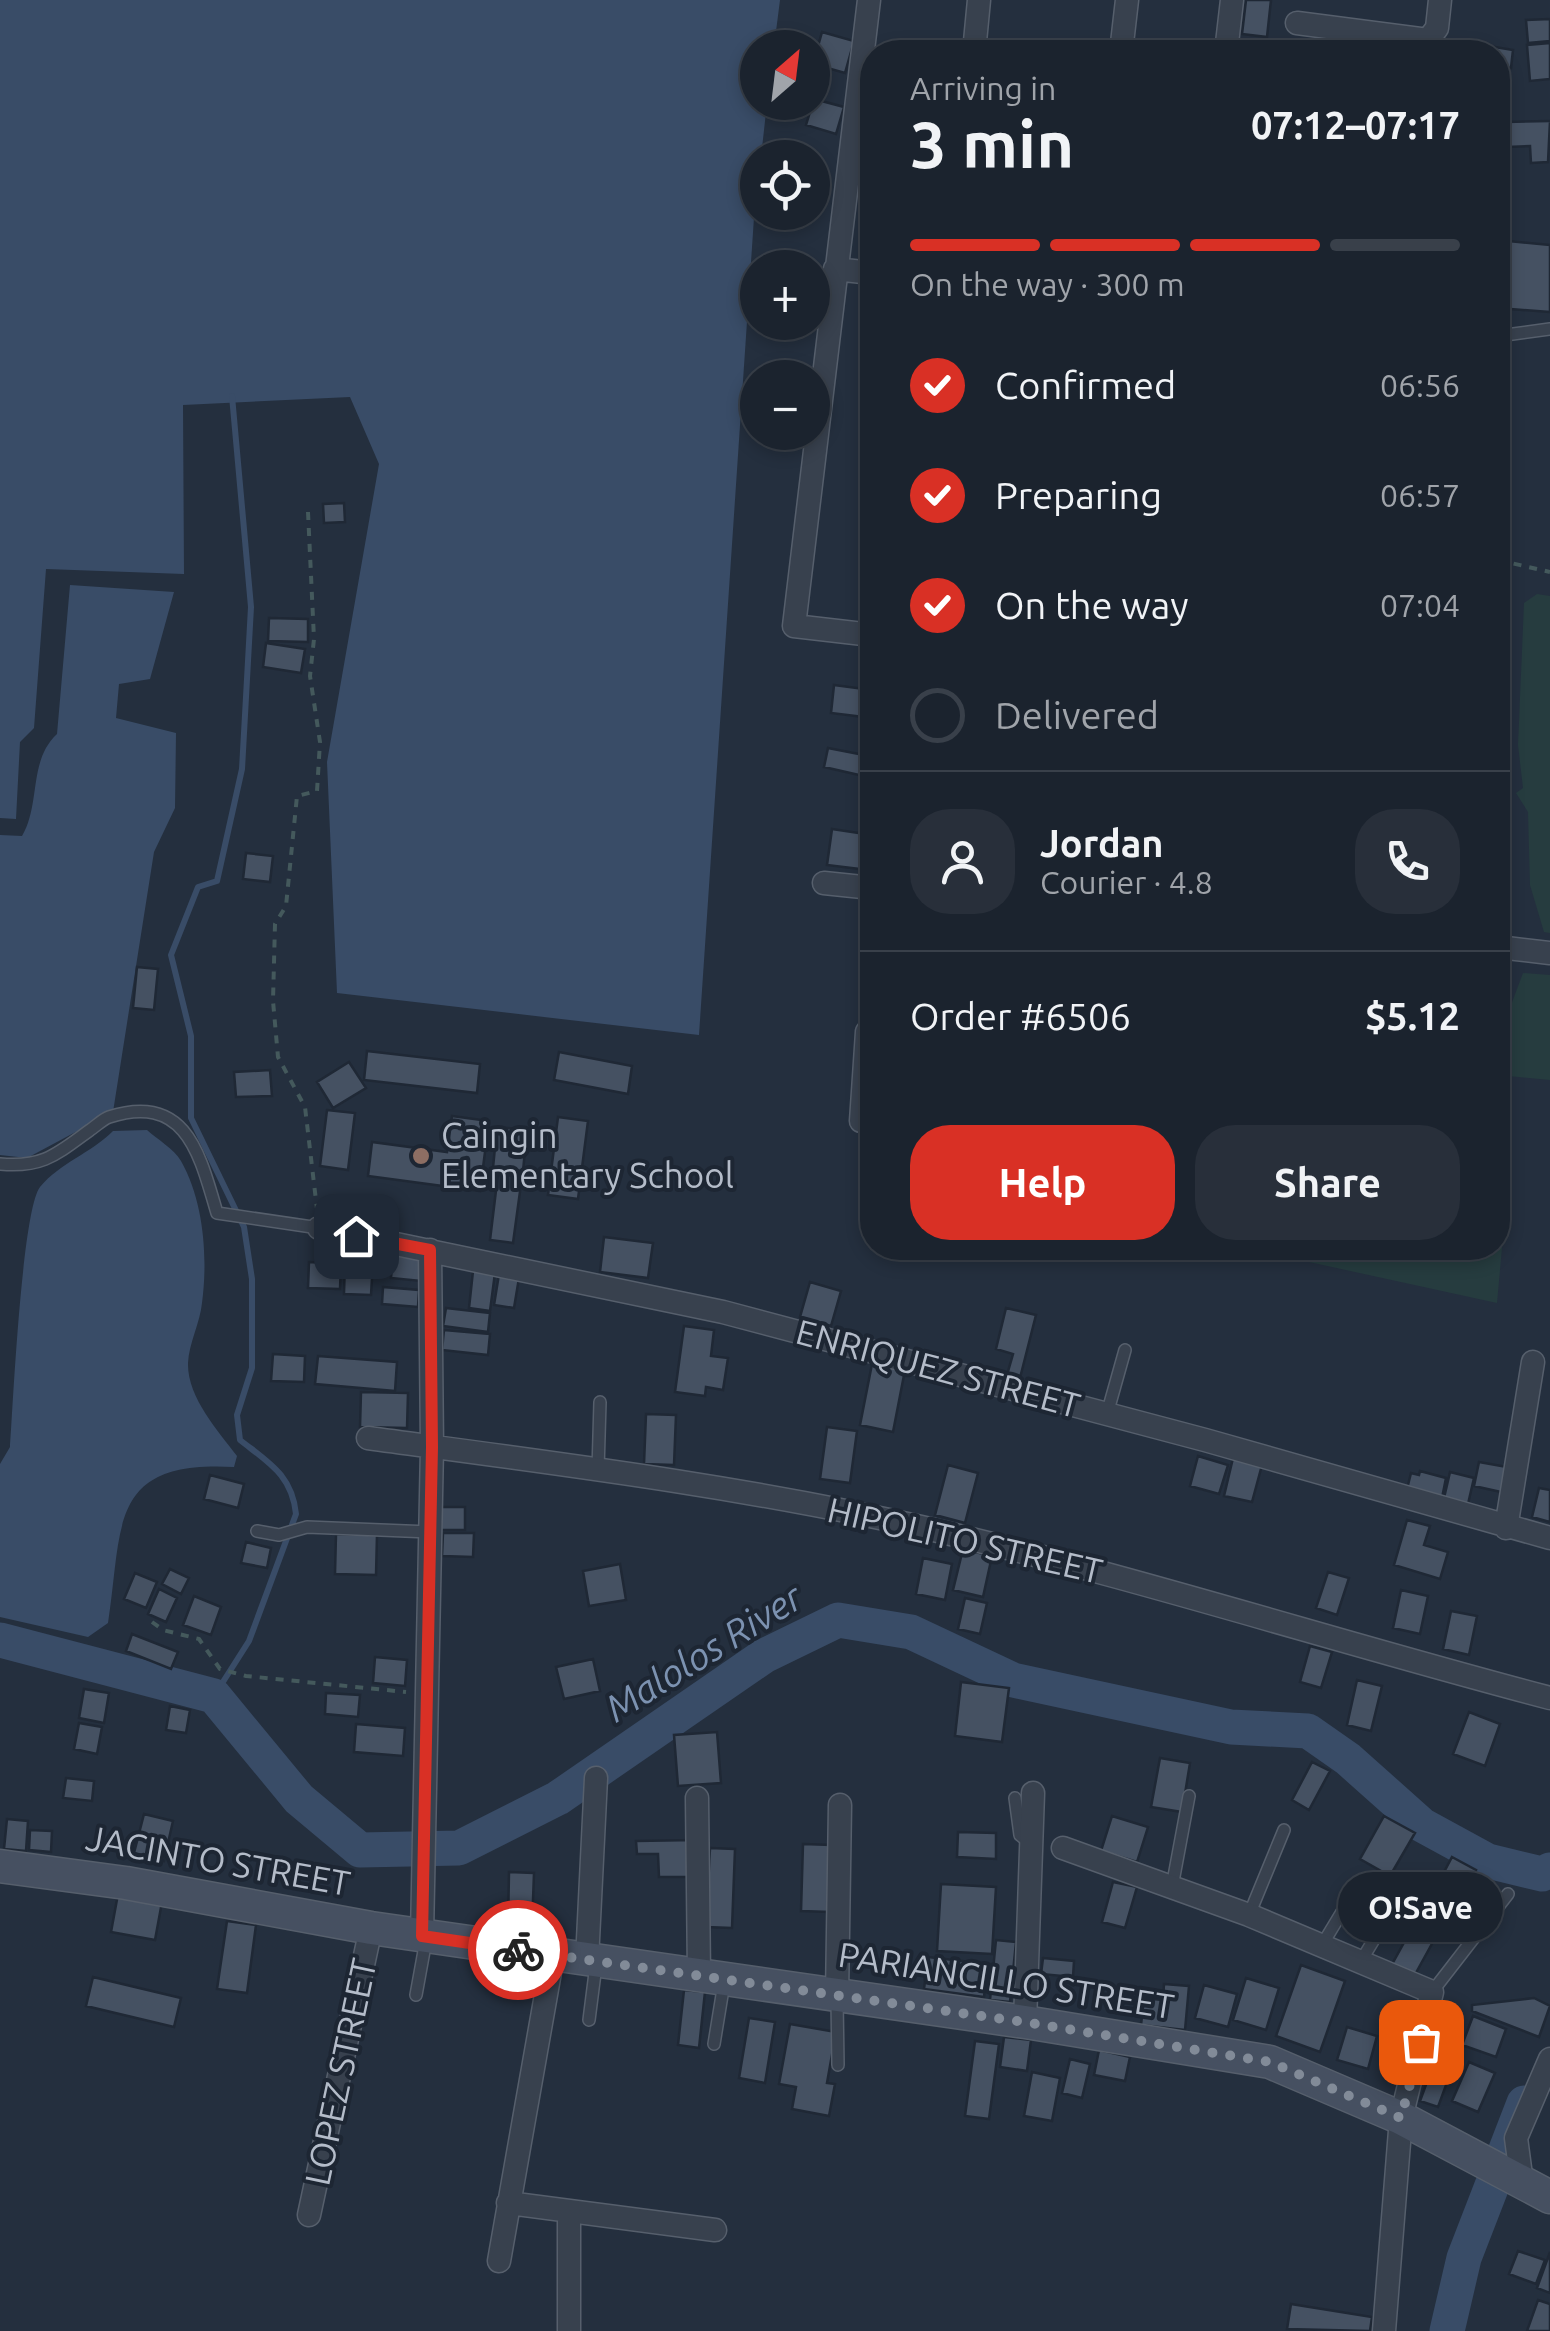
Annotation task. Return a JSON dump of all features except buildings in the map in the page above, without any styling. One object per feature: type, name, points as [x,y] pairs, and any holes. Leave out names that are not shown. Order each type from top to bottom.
[{"type":"main road","name":"JACINTO STREET","points":[[0,1866],[126,1883],[424,1936]]},
{"type":"main road","name":"PARIANCILLO STREET","points":[[424,1936],[1024,2022],[1270,2062],[1401,2118],[1529,2187]]},
{"type":"street","points":[[864,40],[869,0]]},
{"type":"street","points":[[975,40],[980,0]]},
{"type":"street","points":[[1122,40],[1127,0]]},
{"type":"street","points":[[1227,40],[1232,0]]},
{"type":"street","points":[[1424,40],[1433,36],[1440,0]]},
{"type":"street","points":[[1297,23],[1406,40]]},
{"type":"street","points":[[860,71],[794,626],[860,634]]},
{"type":"street","points":[[835,269],[860,272]]},
{"type":"street","points":[[824,883],[860,887]]},
{"type":"street","points":[[1510,948],[1550,952]]},
{"type":"street","name":"ENRIQUEZ STREET","points":[[319,1228],[723,1312],[1550,1538]]},
{"type":"street","points":[[424,1936],[432,1447],[430,1250]]},
{"type":"street","points":[[1506,1528],[1533,1362]]},
{"type":"street","name":"HIPOLITO STREET","points":[[368,1438],[598,1470],[922,1528],[1214,1601],[1550,1698]]},
{"type":"street","points":[[592,1960],[596,1778]]},
{"type":"street","points":[[1024,1796],[1047,1846],[1024,2022]]},
{"type":"street","points":[[697,1798],[712,1977]]},
{"type":"street","points":[[838,1996],[840,1805]]},
{"type":"street","points":[[1047,1846],[1249,1915],[1432,1992],[1401,2118],[1384,2331]]},
{"type":"street","name":"LOPEZ STREET","points":[[310,2216],[371,1928]]},
{"type":"street","points":[[498,2261],[553,1956]]},
{"type":"street","points":[[1529,2187],[1516,2138],[1550,2059]]},
{"type":"street","points":[[508,2204],[715,2230]]},
{"type":"street","points":[[568,2331],[570,2211]]},
{"type":"lane","points":[[1510,334],[1550,329]]},
{"type":"lane","points":[[0,1164],[46,1162],[108,1117],[153,1112],[178,1122],[196,1145],[217,1213],[319,1228]]},
{"type":"lane","points":[[1106,1414],[1125,1350]]},
{"type":"lane","points":[[598,1470],[600,1402]]},
{"type":"lane","points":[[257,1531],[279,1534],[307,1527],[430,1532]]},
{"type":"lane","points":[[1172,1886],[1189,1796]]},
{"type":"lane","points":[[1249,1915],[1284,1830]]},
{"type":"lane","points":[[1322,1945],[1354,1892]]},
{"type":"lane","points":[[1432,1992],[1508,1894]]},
{"type":"lane","points":[[1361,1960],[1386,1918]]},
{"type":"lane","points":[[416,1995],[424,1936]]},
{"type":"lane","points":[[589,2020],[592,1960]]},
{"type":"lane","points":[[712,1977],[714,2044]]},
{"type":"lane","points":[[838,1996],[838,2065]]},
{"type":"path","points":[[308,512],[314,639],[310,676],[320,742],[317,791],[298,796],[286,906],[275,924],[273,1001],[278,1056],[305,1107],[319,1228]]},
{"type":"path","points":[[1510,563],[1550,572]]},
{"type":"path","points":[[152,1622],[163,1630],[199,1639],[220,1668],[246,1676],[426,1694]]},
{"type":"green space","points":[[1537,594],[1550,596],[1550,933],[1544,932],[1530,885],[1528,812],[1516,793],[1523,788],[1518,745],[1524,603]]},
{"type":"green space","points":[[1523,973],[1550,975],[1550,1080],[1510,1076],[1510,1008]]},
{"type":"green space","points":[[1300,1260],[1501,1260],[1497,1303]]},
{"type":"water","points":[[0,0],[780,0],[776,30],[740,30],[740,120],[765,120],[763,140],[740,140],[740,230],[753,230],[752,250],[740,250],[740,340],[746,340],[744,360],[740,360],[740,426],[699,1035],[337,993],[327,762],[379,464],[350,397],[183,405],[184,574],[46,569],[34,728],[20,742],[16,819],[0,818]]},
{"type":"water","points":[[70,585],[174,592],[150,679],[119,684],[116,718],[176,733],[175,808],[154,852],[113,1112],[27,1158],[0,1155],[0,835],[22,836],[42,757],[57,734]]},
{"type":"water","points":[[147,1130],[178,1157],[195,1194],[202,1230],[204,1285],[189,1356],[189,1376],[205,1413],[237,1456],[234,1467],[193,1468],[163,1475],[143,1487],[129,1506],[121,1529],[108,1623],[88,1637],[0,1617],[0,1464],[10,1447],[23,1269],[40,1187],[113,1131]]},
{"type":"waterway","points":[[214,1696],[249,1641],[296,1514],[284,1480],[240,1440],[237,1415],[252,1368],[252,1279],[244,1227],[191,1118],[191,1036],[171,955],[198,887],[217,881],[242,769],[251,607],[232,396]]},
{"type":"waterway","name":"Malolos River","points":[[0,1640],[214,1696],[299,1799],[360,1850],[459,1848],[558,1798],[764,1656],[838,1620],[911,1632],[1013,1680],[1231,1727],[1308,1731],[1348,1759],[1422,1825],[1488,1861],[1542,1874],[1550,1870]]},
{"type":"waterway","points":[[1447,2331],[1464,2258],[1524,2103]]},
{"type":"way so far","points":[[518,1950],[1024,2022],[1270,2062],[1305,2073],[1401,2118],[1421,2042]]},
{"type":"place","name":"Caingin Elementary School","points":[[421,1156]]},
{"type":"place","name":"O!Save","points":[[1421,2042]]},
{"type":"route","points":[[356,1236],[430,1250],[432,1447],[422,1936],[518,1950]]}]
